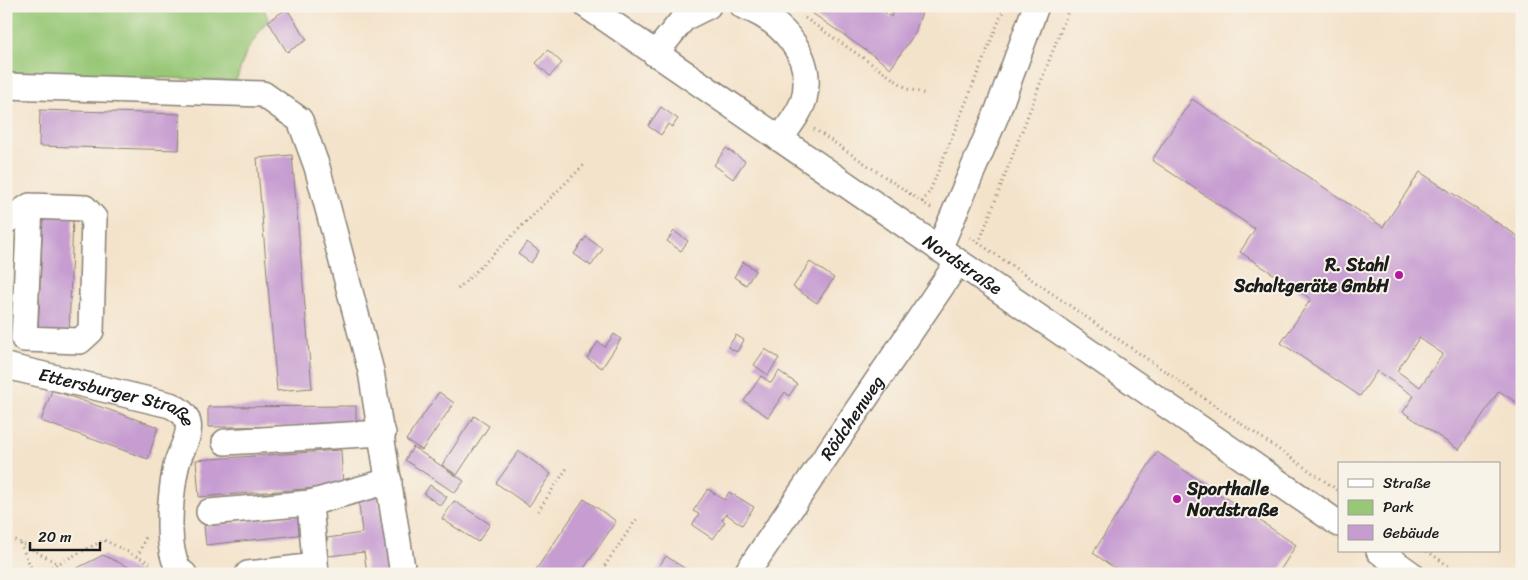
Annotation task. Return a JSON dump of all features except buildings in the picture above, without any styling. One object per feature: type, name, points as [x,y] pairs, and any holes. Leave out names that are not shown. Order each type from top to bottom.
[{"type":"street","name":"Nordstraße","points":[[587,6],[1338,523]]},
{"type":"street","points":[[655,54],[684,18],[708,6]]},
{"type":"street","points":[[743,6],[775,22],[787,35],[801,59],[806,76],[804,99],[795,117],[780,139]]},
{"type":"street","name":"Rödchenweg","points":[[746,574],[948,255],[950,222],[997,113],[1036,6]]},
{"type":"street","points":[[6,86],[263,94],[300,120],[320,176],[371,371],[383,433],[403,574]]},
{"type":"street","points":[[6,221],[30,206],[85,208],[94,218],[92,331],[80,341],[24,339],[30,206]]},
{"type":"street","name":"Ettersburger Straße","points":[[6,366],[170,405],[183,413],[188,424],[172,485],[170,535],[179,567]]},
{"type":"street","points":[[226,442],[383,433]]},
{"type":"street","points":[[209,512],[310,503],[389,481]]},
{"type":"street","points":[[248,574],[316,570],[310,503]]},
{"type":"street","points":[[1380,552],[1411,574]]},
{"type":"path","points":[[922,202],[930,191],[1005,6]]},
{"type":"path","points":[[979,242],[1070,6]]},
{"type":"path","points":[[804,17],[908,89],[926,94]]},
{"type":"path","points":[[795,117],[922,202],[1338,491]]},
{"type":"path","points":[[458,289],[584,164]]},
{"type":"path","points":[[538,511],[567,468]]},
{"type":"path","points":[[600,574],[638,517]]},
{"type":"path","points":[[6,535],[58,563]]},
{"type":"path","points":[[38,574],[104,540],[157,566],[179,567]]},
{"type":"path","points":[[20,542],[34,574]]},
{"type":"path","points":[[1428,552],[1460,574]]},
{"type":"green space","points":[[6,6],[263,6],[268,19],[246,52],[236,81],[44,73],[39,78],[6,77]]},
{"type":"place","name":"R. Stahl Schaltgeräte GmbH","points":[[1399,275]]},
{"type":"place","name":"Sporthalle Nordstraße","points":[[1177,499]]}]
